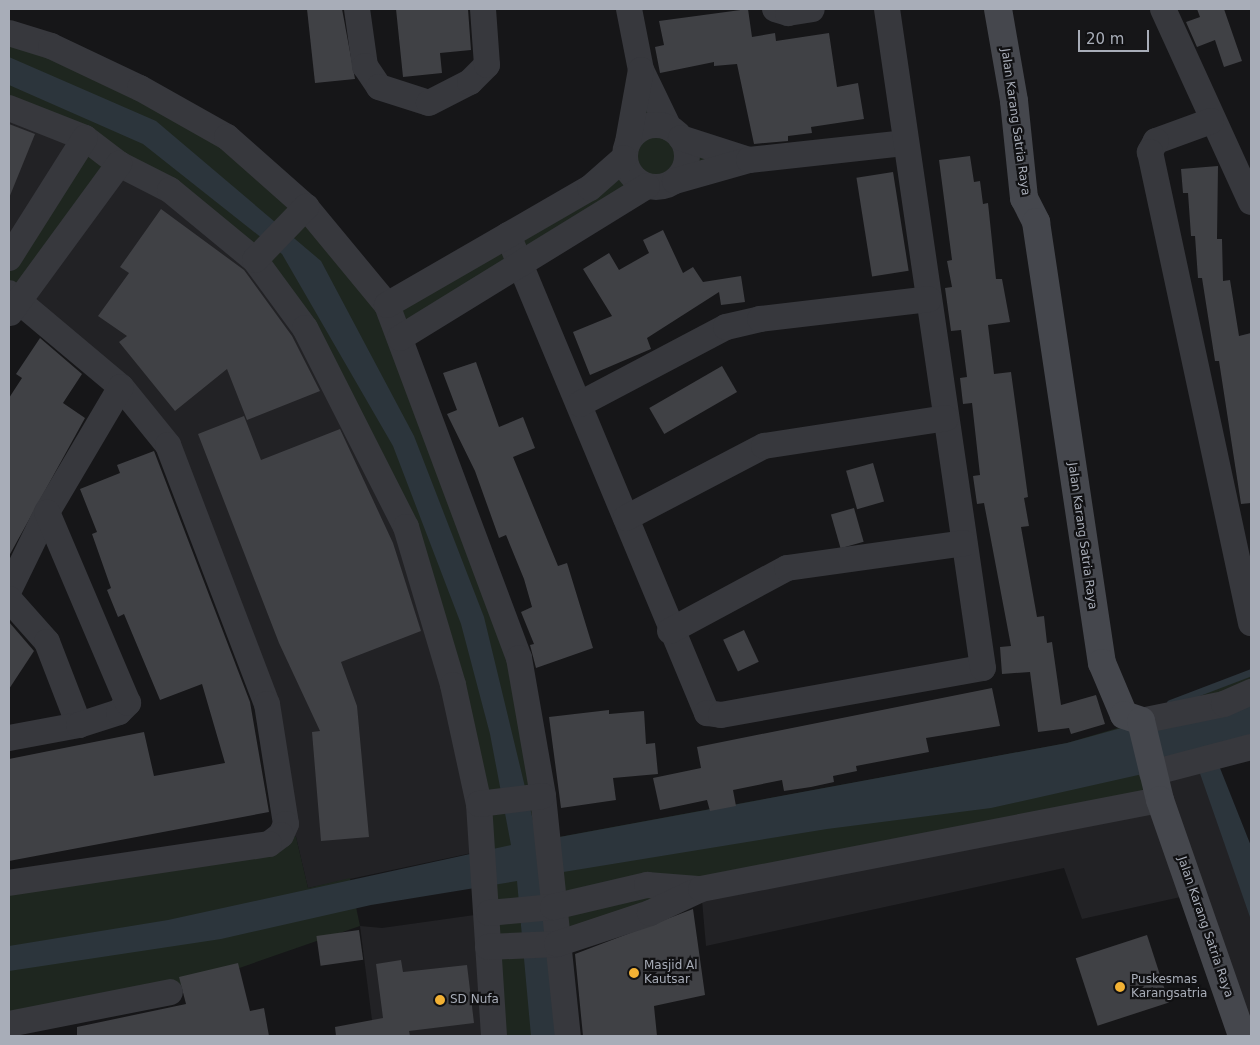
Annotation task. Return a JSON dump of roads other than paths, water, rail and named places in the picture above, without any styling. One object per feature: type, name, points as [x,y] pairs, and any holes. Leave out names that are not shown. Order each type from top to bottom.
[{"type":"street","points":[[357,9],[367,72],[385,92],[422,103],[439,101],[470,82],[487,65],[483,9]]},
{"type":"street","points":[[629,9],[641,70],[686,152],[684,168],[674,181]]},
{"type":"street","points":[[775,9],[788,13],[812,9]]},
{"type":"street","points":[[508,235],[520,267],[580,404],[670,631],[707,713],[715,716],[978,671],[985,663],[964,544],[887,9]]},
{"type":"street","name":"Jalan Karang Satria Raya","points":[[998,9],[1014,102],[1024,198],[1036,222],[1102,663],[1124,715],[1140,721],[1160,800],[1242,1036]]},
{"type":"street","points":[[1163,9],[1211,121],[1251,202]]},
{"type":"street","points":[[9,33],[51,46],[140,88],[227,137],[298,216],[387,305],[519,658],[537,796],[548,839],[551,878],[547,908],[568,1036]]},
{"type":"street","points":[[641,70],[626,150],[632,176],[647,186]]},
{"type":"street","points":[[9,108],[85,138],[119,164],[170,190],[259,254],[305,328],[406,527],[454,685],[479,804],[481,851],[499,913],[494,1036]]},
{"type":"street","points":[[1211,121],[1156,141],[1150,152],[1248,582],[1251,623]]},
{"type":"street","points":[[387,305],[590,188],[626,150],[638,130],[653,124],[749,160]]},
{"type":"street","points":[[9,258],[85,138]]},
{"type":"street","points":[[400,338],[520,267],[647,186],[674,181],[749,160],[906,143]]},
{"type":"street","points":[[9,883],[269,844],[281,835],[286,824],[267,704],[168,445],[121,387],[12,302],[119,164]]},
{"type":"street","points":[[259,254],[298,216]]},
{"type":"street","points":[[580,404],[726,327],[760,318],[929,299]]},
{"type":"street","points":[[9,590],[47,512],[121,387]]},
{"type":"street","points":[[626,518],[764,446],[946,418]]},
{"type":"street","points":[[9,738],[79,725],[119,712],[128,703],[128,695],[47,512]]},
{"type":"street","points":[[670,631],[787,568],[964,544]]},
{"type":"street","points":[[9,599],[47,642],[79,725]]},
{"type":"street","points":[[1140,721],[1224,704],[1251,692]]},
{"type":"street","points":[[1152,773],[1251,747]]},
{"type":"street","points":[[479,804],[537,796]]},
{"type":"street","points":[[499,913],[547,908],[647,886],[700,889],[1160,800]]},
{"type":"street","points":[[499,947],[552,944],[650,913],[700,889]]},
{"type":"street","points":[[9,1024],[170,992]]},
{"type":"waterway","points":[[1170,703],[1251,672]]},
{"type":"place","name":"Masjid Al Kautsar","points":[[634,973]]},
{"type":"place","name":"Puskesmas Karangsatria","points":[[1120,987]]},
{"type":"place","name":"SD Nufa","points":[[440,1000]]}]
